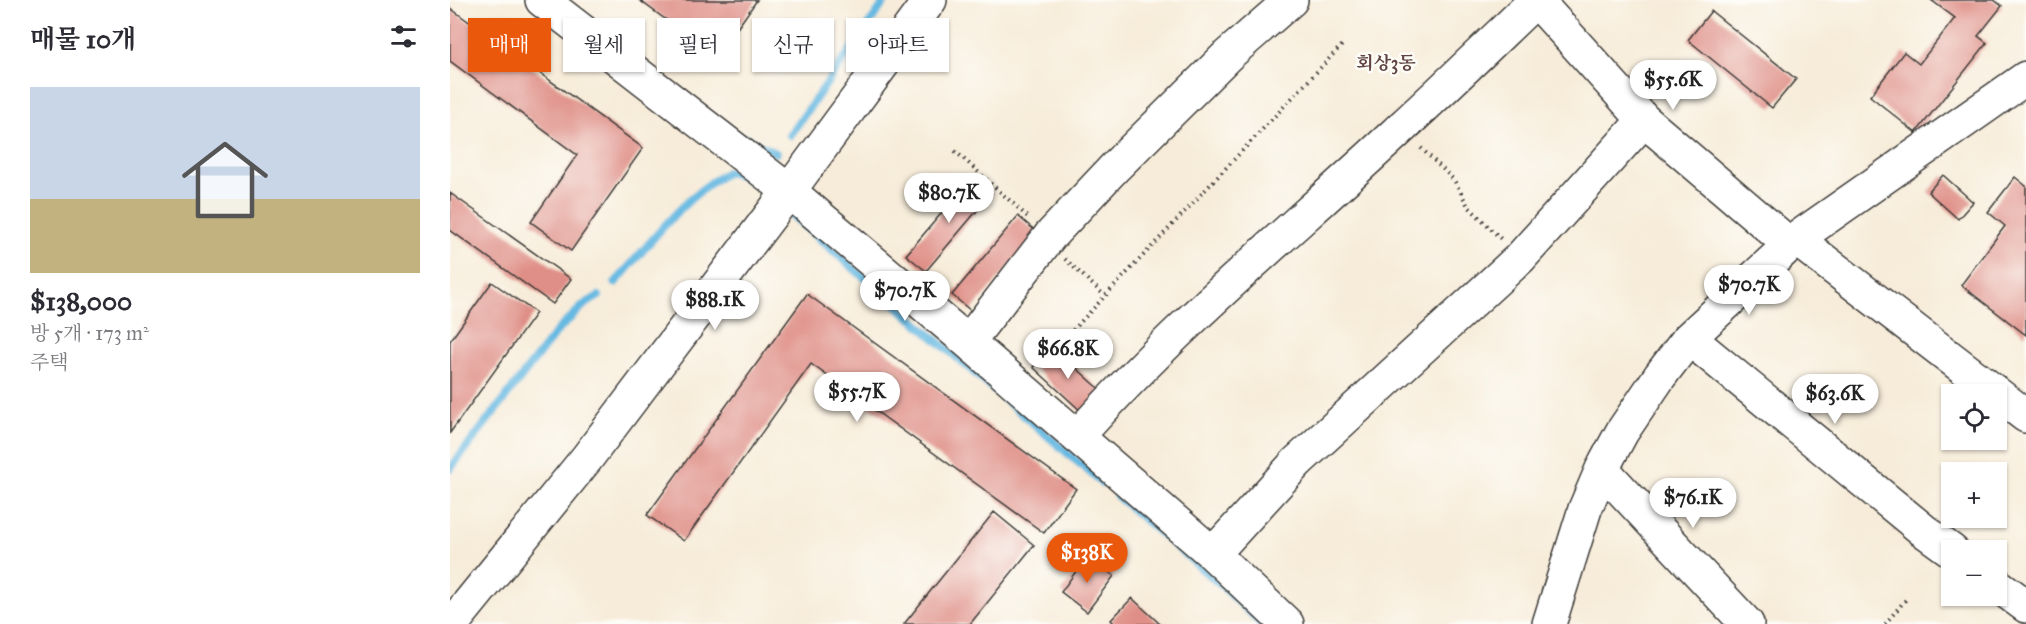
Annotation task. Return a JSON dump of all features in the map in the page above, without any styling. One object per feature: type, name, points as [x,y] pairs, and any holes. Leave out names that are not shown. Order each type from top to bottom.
[{"type":"street","points":[[542,0],[789,191],[1213,554],[1287,624]]},
{"type":"street","points":[[452,624],[587,458],[930,0]]},
{"type":"street","points":[[968,342],[1048,239],[1115,167],[1228,55],[1291,0]]},
{"type":"street","points":[[1077,437],[1153,356],[1400,129],[1536,0],[1644,120],[1793,242],[2026,416]]},
{"type":"street","points":[[1549,624],[1585,509],[1602,469],[1622,432],[1689,338],[1793,242],[2026,78]]},
{"type":"street","points":[[1213,554],[1298,462],[1520,258],[1644,120]]},
{"type":"street","points":[[1689,338],[1941,543]]},
{"type":"street","points":[[1602,469],[1747,624]]},
{"type":"street","points":[[2007,592],[2026,606]]},
{"type":"path","points":[[1073,330],[1343,44]]},
{"type":"path","points":[[1400,129],[1454,180],[1468,206],[1520,258]]},
{"type":"path","points":[[956,151],[1104,296]]},
{"type":"path","points":[[1885,624],[1907,598]]},
{"type":"building","points":[[639,0],[757,0],[740,24],[740,18],[664,18]]},
{"type":"building","points":[[1931,0],[1994,0],[2002,6],[1978,36],[1987,43],[1916,133],[1870,96],[1904,52],[1919,64],[1955,18]]},
{"type":"building","points":[[450,8],[468,21],[468,72],[538,72],[643,148],[571,251],[531,222],[577,155],[450,61]]},
{"type":"building","points":[[1711,11],[1796,79],[1772,108],[1688,40]]},
{"type":"building","points":[[1943,175],[1973,202],[1958,219],[1928,192]]},
{"type":"building","points":[[973,176],[992,193],[926,271],[906,255]]},
{"type":"building","points":[[2015,177],[2026,186],[2026,335],[1961,285],[2005,226],[1988,212]]},
{"type":"building","points":[[450,193],[571,279],[553,304],[450,230]]},
{"type":"building","points":[[1018,216],[1038,233],[971,311],[952,295]]},
{"type":"building","points":[[492,282],[536,313],[450,433],[450,341]]},
{"type":"building","points":[[807,294],[1076,489],[1044,533],[811,364],[684,541],[647,515]]},
{"type":"building","points":[[1052,346],[1103,392],[1083,413],[1033,367]]},
{"type":"building","points":[[994,512],[1034,545],[970,624],[904,624]]},
{"type":"building","points":[[1087,556],[1114,576],[1087,612],[1061,592]]},
{"type":"building","points":[[1132,598],[1160,624],[1115,624],[1111,620]]},
{"type":"waterway","points":[[790,135],[886,0]]},
{"type":"waterway","points":[[745,138],[776,153]]},
{"type":"waterway","points":[[615,283],[667,223],[695,195],[727,172],[742,175],[749,180]]},
{"type":"waterway","points":[[786,210],[1102,483]]},
{"type":"waterway","points":[[450,469],[557,331],[585,304],[599,296]]},
{"type":"waterway","points":[[1117,496],[1223,587],[1262,624]]},
{"type":"district","name":"회상3동","points":[[1386,63]]}]
